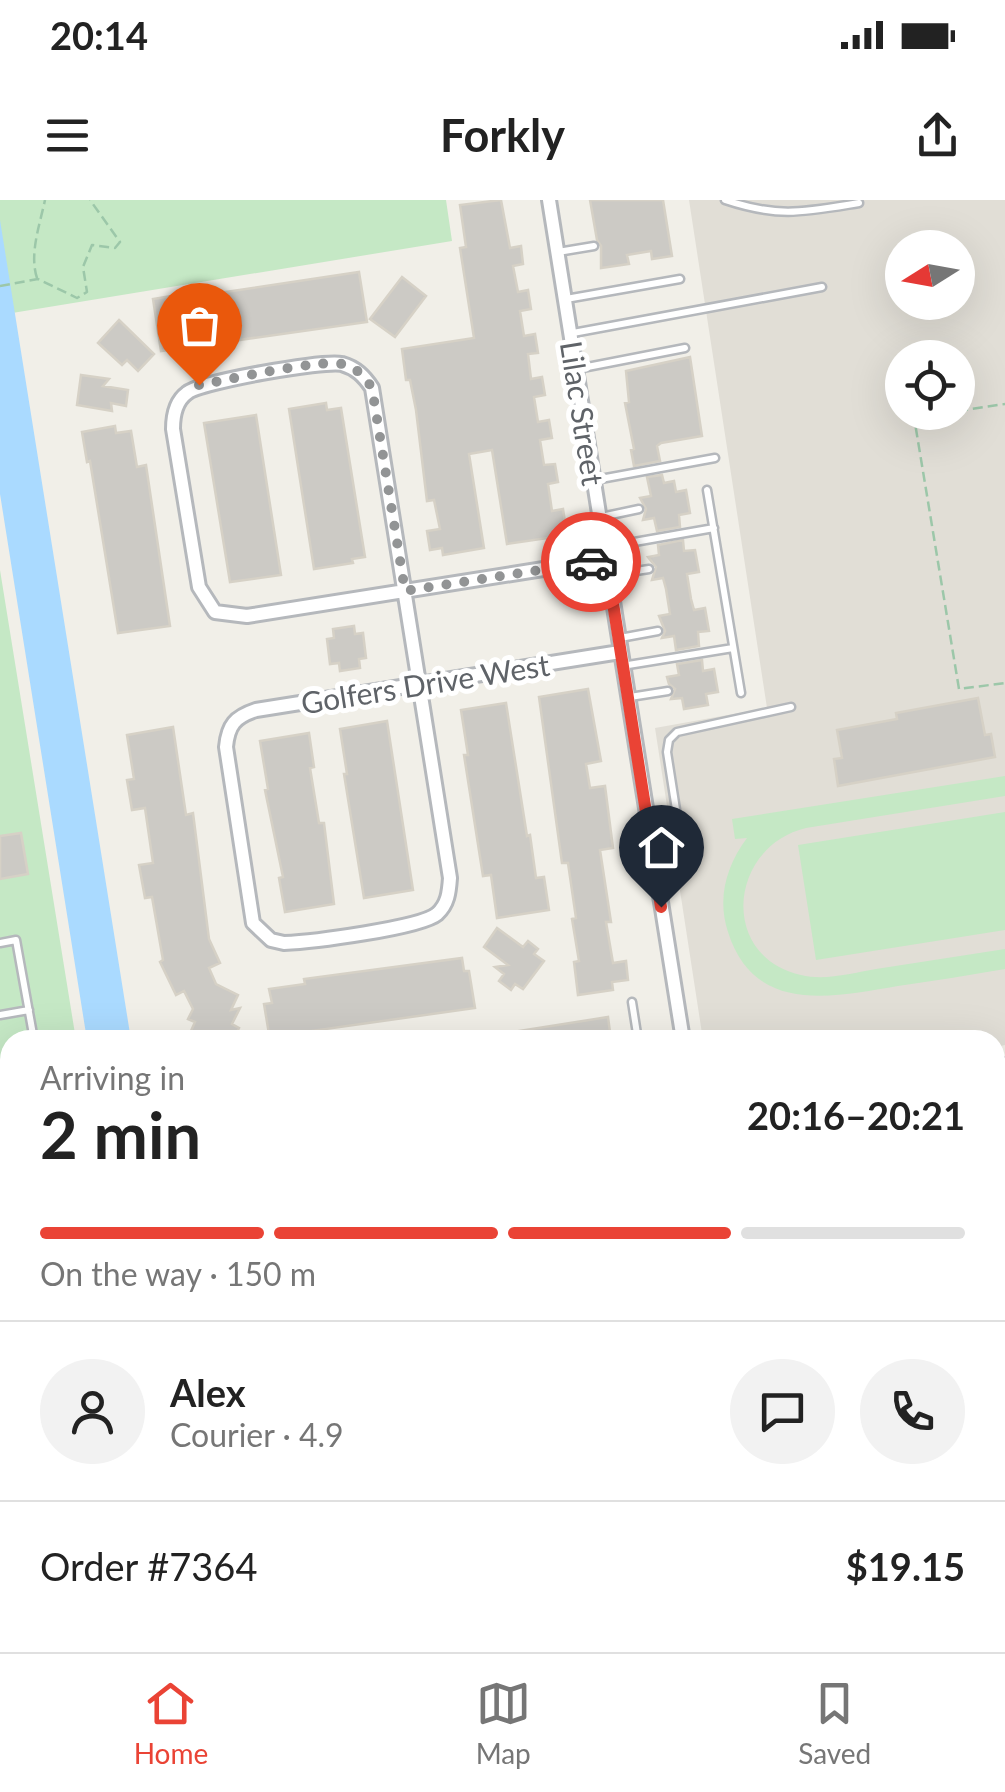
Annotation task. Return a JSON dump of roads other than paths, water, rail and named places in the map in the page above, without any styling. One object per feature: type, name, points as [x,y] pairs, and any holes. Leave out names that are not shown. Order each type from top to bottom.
[{"type":"street","name":"Lilac Street","points":[[553,201],[564,299],[681,1030]]},
{"type":"street","points":[[420,684],[405,591],[372,388],[356,370],[328,364],[199,385],[180,399],[173,428],[198,588],[215,612],[246,616],[405,591],[605,553]]},
{"type":"street","name":"Golfers Drive West","points":[[420,684],[450,878],[448,898],[442,908],[423,922],[295,943],[271,940],[249,912],[226,747],[233,721],[256,710],[620,652]]},
{"type":"lane","points":[[725,200],[782,214],[859,203]]},
{"type":"lane","points":[[557,252],[594,246]]},
{"type":"lane","points":[[564,299],[680,280]]},
{"type":"lane","points":[[570,334],[822,287]]},
{"type":"lane","points":[[576,370],[685,348]]},
{"type":"lane","points":[[593,480],[715,458]]},
{"type":"lane","points":[[707,490],[741,693]]},
{"type":"lane","points":[[599,517],[640,510]]},
{"type":"lane","points":[[605,553],[714,528]]},
{"type":"lane","points":[[608,576],[649,570]]},
{"type":"lane","points":[[620,652],[658,631]]},
{"type":"lane","points":[[620,652],[733,648]]},
{"type":"lane","points":[[627,698],[668,691]]},
{"type":"lane","points":[[650,841],[680,835],[667,752],[669,740],[677,732],[791,707]]},
{"type":"lane","points":[[0,944],[16,940],[32,1030]]},
{"type":"lane","points":[[632,1002],[636,1030]]},
{"type":"lane","points":[[0,1015],[28,1010]]},
{"type":"water","points":[[0,220],[129,1030],[85,1030],[0,494]]}]
